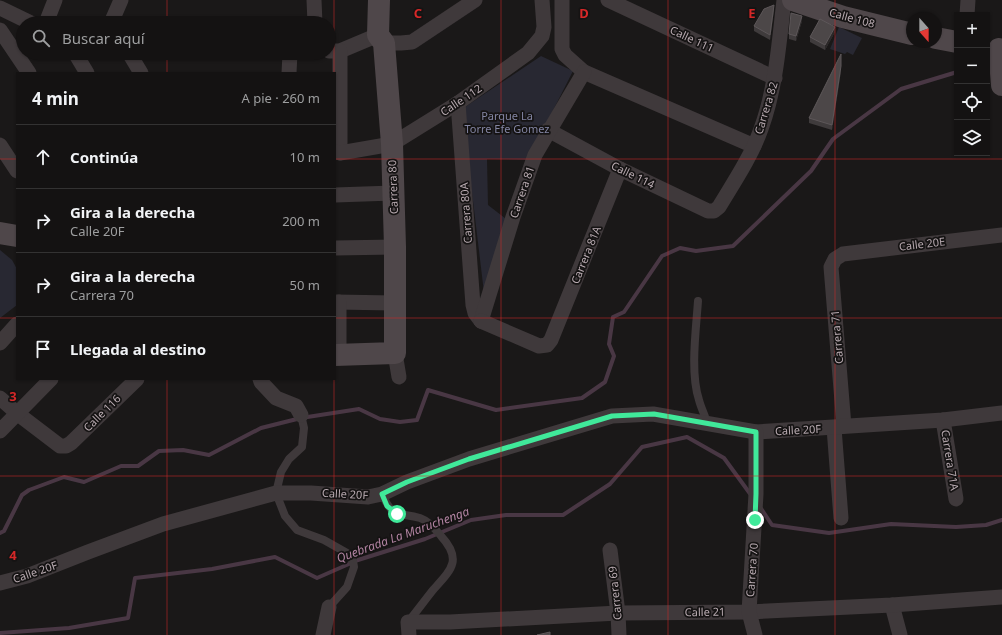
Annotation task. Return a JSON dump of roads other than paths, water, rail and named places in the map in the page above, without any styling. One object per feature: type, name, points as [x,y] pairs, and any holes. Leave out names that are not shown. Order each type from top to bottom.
[{"type":"street","points":[[49,16],[55,0]]},
{"type":"street","points":[[114,16],[121,0]]},
{"type":"street","points":[[314,0],[315,16]]},
{"type":"street","name":"Carrera 80","points":[[379,0],[381,39],[392,144],[395,247],[395,353],[399,377]]},
{"type":"street","points":[[336,50],[381,39],[401,44],[412,42],[475,0]]},
{"type":"street","name":"Calle 112","points":[[338,152],[392,144],[458,103],[528,53],[538,43],[542,36],[544,27],[542,0]]},
{"type":"street","points":[[562,0],[562,49],[565,55],[584,72],[754,146]]},
{"type":"street","name":"Calle 111","points":[[608,0],[775,78]]},
{"type":"street","name":"Carrera 82","points":[[719,208],[754,146],[762,128],[775,78],[784,0]]},
{"type":"street","points":[[967,12],[968,0]]},
{"type":"street","name":"Calle 108","points":[[804,2],[843,17],[906,33]]},
{"type":"street","points":[[0,8],[17,16]]},
{"type":"street","points":[[0,30],[16,54]]},
{"type":"street","points":[[942,39],[954,41]]},
{"type":"street","points":[[996,48],[1002,85]]},
{"type":"street","points":[[20,60],[28,72]]},
{"type":"street","points":[[79,60],[86,72]]},
{"type":"street","points":[[133,60],[140,72]]},
{"type":"street","points":[[290,60],[290,72]]},
{"type":"street","points":[[334,60],[335,72]]},
{"type":"street","name":"Carrera 81","points":[[481,321],[534,155],[584,72]]},
{"type":"street","points":[[336,102],[338,152]]},
{"type":"street","name":"Carrera 80A","points":[[458,103],[473,305],[475,312],[481,321]]},
{"type":"street","name":"Calle 114","points":[[548,130],[620,169],[708,212],[719,208]]},
{"type":"street","points":[[0,145],[16,169]]},
{"type":"street","name":"Carrera 81A","points":[[481,321],[539,346],[547,345],[551,340],[620,169]]},
{"type":"street","points":[[336,195],[393,193]]},
{"type":"street","points":[[0,233],[16,236]]},
{"type":"street","name":"Calle 20E","points":[[843,254],[1002,235]]},
{"type":"street","points":[[336,248],[395,247]]},
{"type":"street","name":"Carrera 71","points":[[841,518],[839,427],[832,267],[835,259],[843,254]]},
{"type":"street","points":[[394,302],[337,302],[337,354],[395,353]]},
{"type":"street","points":[[0,343],[16,325]]},
{"type":"street","points":[[0,431],[50,380]]},
{"type":"street","name":"Calle 116","points":[[18,414],[60,446],[66,446],[71,443],[135,380]]},
{"type":"street","points":[[260,380],[276,398],[296,406],[301,415]]},
{"type":"street","points":[[0,398],[18,414]]},
{"type":"street","name":"Calle 20F","points":[[0,583],[27,576],[163,524],[276,493],[311,492],[368,496],[382,494],[407,482],[469,459],[612,416],[654,414],[756,432],[943,420],[1002,413]]},
{"type":"street","name":"Carrera 71A","points":[[943,420],[956,499]]},
{"type":"street","name":"Carrera 70","points":[[755,635],[749,612],[755,520],[756,432]]},
{"type":"street","name":"Carrera 69","points":[[610,550],[618,613],[619,635]]},
{"type":"street","name":"Calle 21","points":[[409,628],[450,622],[618,613],[749,612],[892,605],[1002,597]]},
{"type":"street","points":[[892,605],[900,635]]},
{"type":"street","points":[[323,635],[329,606]]},
{"type":"lane","points":[[698,301],[694,372],[698,400],[704,410],[707,423]]},
{"type":"lane","points":[[301,415],[304,428],[302,447],[289,459],[281,472],[276,493],[285,516],[296,530],[324,540],[347,553],[353,561],[354,567],[347,587],[329,606]]},
{"type":"lane","points":[[382,494],[387,506],[397,514],[421,519],[432,526],[451,547],[453,558],[450,572],[409,628]]},
{"type":"waterway","points":[[0,533],[4,531],[22,495],[29,490],[64,477],[84,482],[121,466],[138,466],[159,451],[183,450],[209,455],[261,428],[301,418],[359,409],[380,419],[400,422],[417,420],[428,390],[496,410],[582,398],[605,382],[614,356],[609,344],[613,317],[624,312],[662,256],[680,248],[696,251],[733,246],[811,171],[833,139],[901,89],[954,73]]},
{"type":"waterway","name":"Quebrada La Maruchenga","points":[[0,633],[69,628],[128,618],[135,578],[212,569],[275,557],[317,578],[358,560],[425,539],[471,520],[506,515],[563,515],[610,484],[642,447],[687,437],[724,458],[751,495]]},
{"type":"waterway","name":"Quebrada La Maruchenga","points":[[760,507],[772,525],[829,533],[891,524],[956,527],[986,525],[1002,520]]},
{"type":"park label","name":"Parque La Torre Efe Gomez","points":[[507,122]]}]
